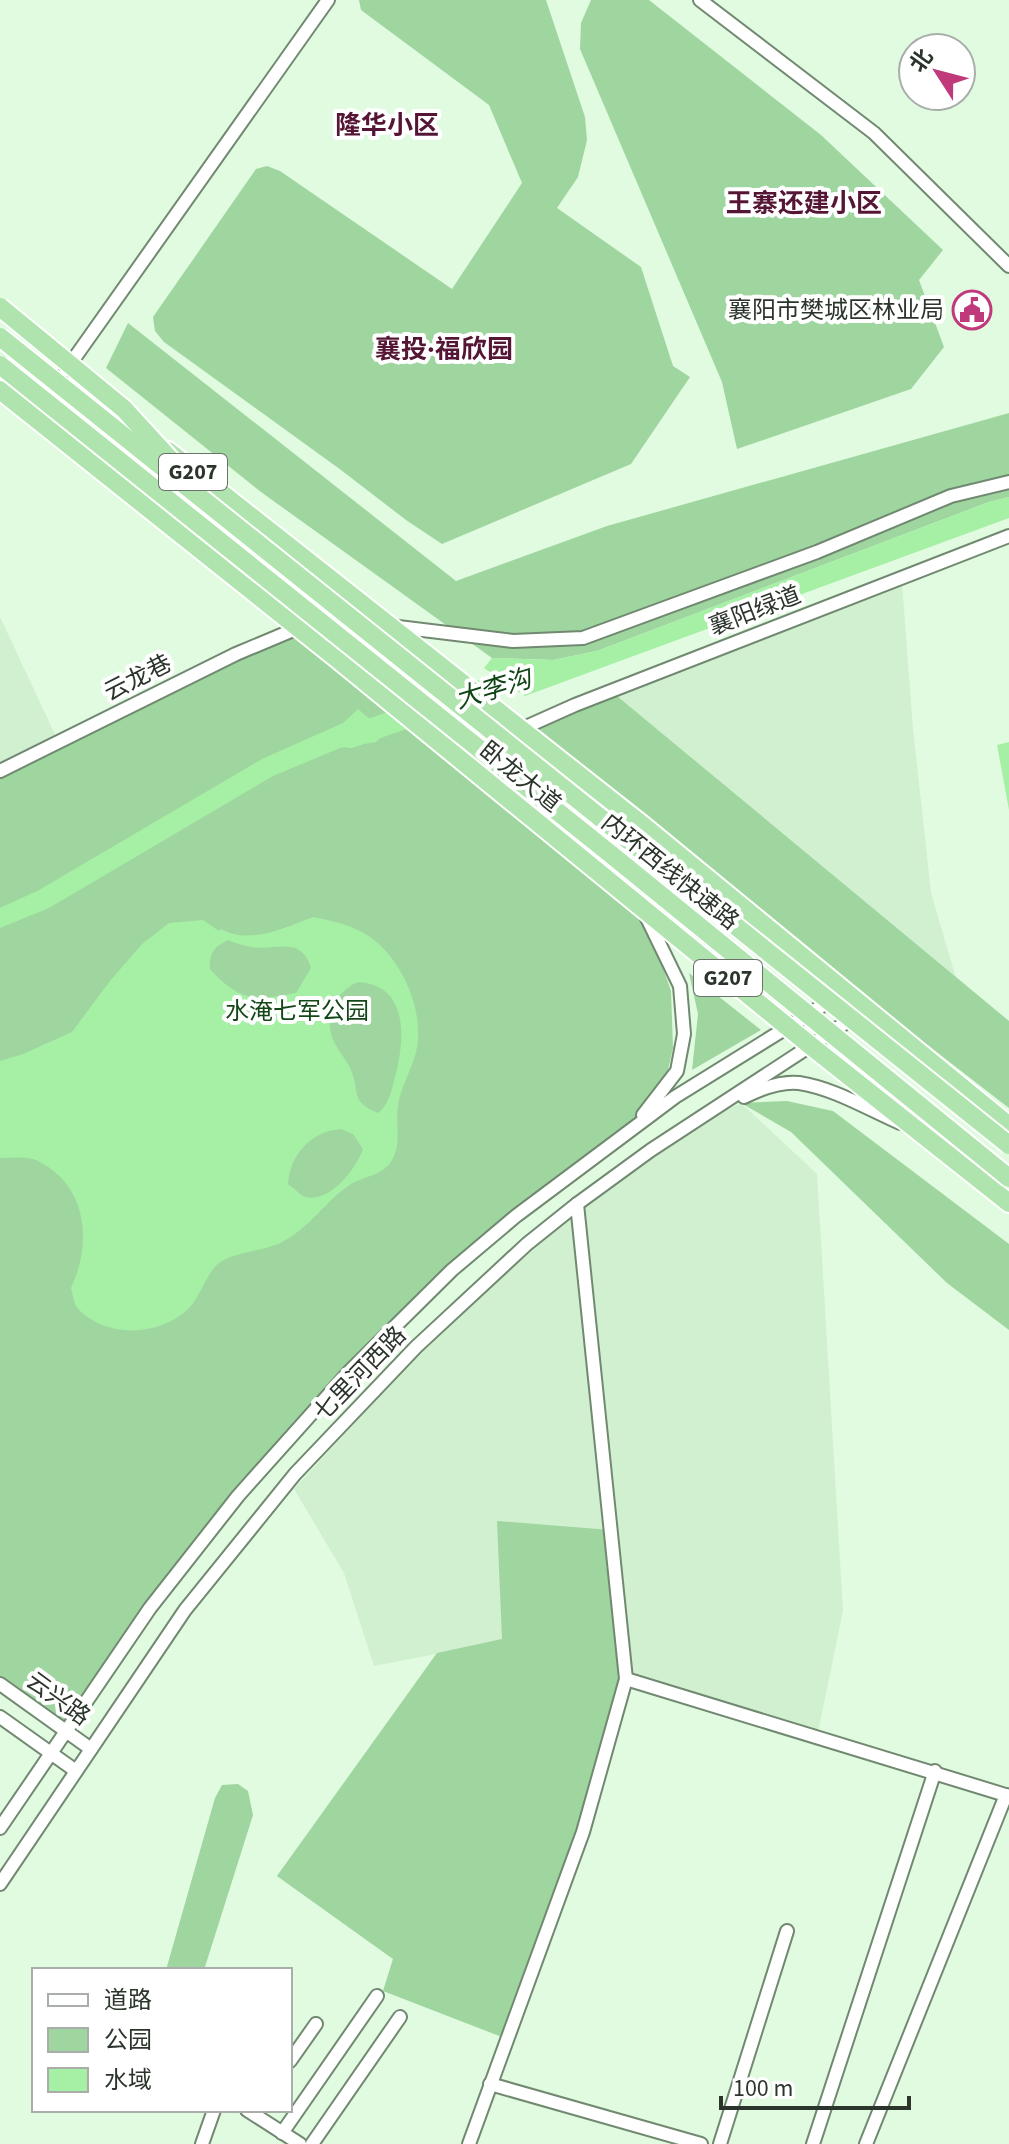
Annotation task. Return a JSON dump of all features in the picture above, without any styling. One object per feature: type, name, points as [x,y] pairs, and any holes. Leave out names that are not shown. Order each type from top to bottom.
[{"type":"highway","points":[[0,307],[124,409],[224,516]]},
{"type":"highway","name":"卧龙大道","points":[[0,317],[641,824],[1009,1126]]},
{"type":"highway","name":"内环西线快速路","points":[[0,337],[1009,1145]]},
{"type":"highway","name":"内环西线快速路","points":[[0,365],[1009,1178]]},
{"type":"highway","points":[[0,382],[112,471],[163,500],[209,533]]},
{"type":"highway","name":"卧龙大道","points":[[0,390],[1009,1203]]},
{"type":"street","points":[[66,371],[328,0]]},
{"type":"street","points":[[700,0],[874,133],[1009,266]]},
{"type":"street","points":[[387,625],[513,641],[583,638],[817,552],[951,496],[1009,482]]},
{"type":"street","name":"襄阳绿道","points":[[519,730],[575,705],[1009,536]]},
{"type":"street","name":"云龙巷","points":[[0,771],[236,654],[298,628]]},
{"type":"street","points":[[636,1124],[677,1071],[684,1034],[680,986],[642,908]]},
{"type":"street","name":"七里河西路","points":[[0,1828],[150,1608],[218,1521],[348,1373],[463,1261],[516,1216],[636,1124],[846,991]]},
{"type":"street","name":"七里河西路","points":[[0,1884],[185,1610],[295,1474],[416,1347],[527,1244],[577,1204],[695,1121],[867,1009]]},
{"type":"street","points":[[695,1121],[761,1088],[797,1083],[835,1095],[918,1131]]},
{"type":"street","points":[[469,2144],[583,1832],[626,1679],[577,1204]]},
{"type":"street","points":[[626,1679],[1008,1795],[866,2144]]},
{"type":"street","name":"云兴路","points":[[0,1684],[91,1749]]},
{"type":"street","name":"云兴路","points":[[0,1717],[76,1771]]},
{"type":"street","points":[[813,2144],[935,1771]]},
{"type":"street","points":[[720,2144],[787,1931]]},
{"type":"street","points":[[282,2133],[377,1996]]},
{"type":"street","points":[[312,2144],[400,2017]]},
{"type":"street","points":[[292,2058],[316,2024]]},
{"type":"street","points":[[490,2084],[697,2143]]},
{"type":"street","points":[[202,2144],[213,2112]]},
{"type":"street","points":[[253,2112],[300,2144]]},
{"type":"shaded area","points":[[901,570],[913,728],[931,893],[956,978],[604,685]]},
{"type":"shaded area","points":[[0,617],[59,743],[0,771]]},
{"type":"shaded area","points":[[741,1103],[817,1174],[843,1611],[817,1737],[626,1680],[383,1991],[393,1959],[277,1876],[436,1654],[374,1666],[344,1573],[294,1489],[422,1350],[557,1226],[696,1125]]},
{"type":"green space","points":[[359,0],[546,0],[585,117],[587,140],[578,177],[557,208],[641,267],[673,366],[690,377],[631,464],[442,544],[164,342],[155,331],[153,317],[256,169],[267,166],[280,171],[452,289],[522,183],[489,105],[361,10]]},
{"type":"green space","points":[[591,0],[649,0],[821,135],[943,250],[919,280],[944,347],[911,389],[737,449],[722,382],[580,49],[581,23]]},
{"type":"green space","points":[[128,323],[456,581],[607,526],[1009,413],[1009,497],[597,651],[553,660],[492,658],[261,492],[106,368]]},
{"type":"green space","name":"水淹七军公园","points":[[298,628],[642,908],[671,991],[673,1048],[666,1078],[636,1124],[452,1270],[238,1496],[67,1732],[0,1684],[0,772]]},
{"type":"green space","points":[[611,691],[1009,1021],[1009,1108],[519,730]]},
{"type":"green space","points":[[689,973],[761,1030],[692,1070],[698,1014]]},
{"type":"green space","points":[[787,1101],[833,1111],[1009,1244],[1009,1330],[947,1283],[791,1132],[741,1103]]},
{"type":"green space","points":[[497,1521],[611,1530],[626,1679],[583,1832],[507,2039],[383,1991],[393,1959],[277,1876],[437,1653],[502,1639]]},
{"type":"green space","points":[[238,1784],[248,1791],[253,1815],[205,1968],[167,1968],[215,1798],[222,1785]]},
{"type":"water","points":[[1009,497],[1009,518],[525,696],[484,668],[492,658],[553,660],[597,651]]},
{"type":"water","points":[[358,709],[386,733],[376,742],[340,748],[273,776],[49,908],[0,928],[0,908],[39,890],[262,759],[343,723]]},
{"type":"water","points":[[1009,742],[1009,810],[997,745]]},
{"type":"water","points":[[313,917],[350,926],[370,937],[390,956],[411,995],[418,1023],[417,1046],[400,1097],[397,1147],[392,1160],[379,1172],[351,1184],[292,1236],[275,1245],[232,1256],[219,1263],[193,1303],[177,1317],[150,1329],[104,1326],[77,1308],[71,1288],[78,1271],[83,1235],[76,1200],[67,1185],[55,1172],[34,1159],[0,1158],[0,1061],[72,1032],[142,944],[169,923],[203,920],[219,931],[255,935]],"holes":[[[228,940],[252,947],[295,948],[307,958],[311,968],[296,993],[269,997],[239,993],[210,969],[213,951]],[[358,982],[374,985],[386,992],[399,1015],[399,1059],[388,1100],[378,1113],[359,1099],[350,1068],[331,1034],[332,1010],[339,996]],[[341,1129],[353,1134],[363,1149],[340,1184],[322,1196],[303,1196],[288,1184],[293,1163],[304,1146],[330,1131]]]},
{"type":"waterway","name":"大李沟","points":[[350,737],[510,681],[534,676]]},
{"type":"place","name":"襄阳市樊城区林业局","points":[[972,310]]},
{"type":"district","name":"隆华小区","points":[[387,125]]},
{"type":"district","name":"王寨还建小区","points":[[804,203]]},
{"type":"district","name":"襄投·福欣园","points":[[444,349]]}]
